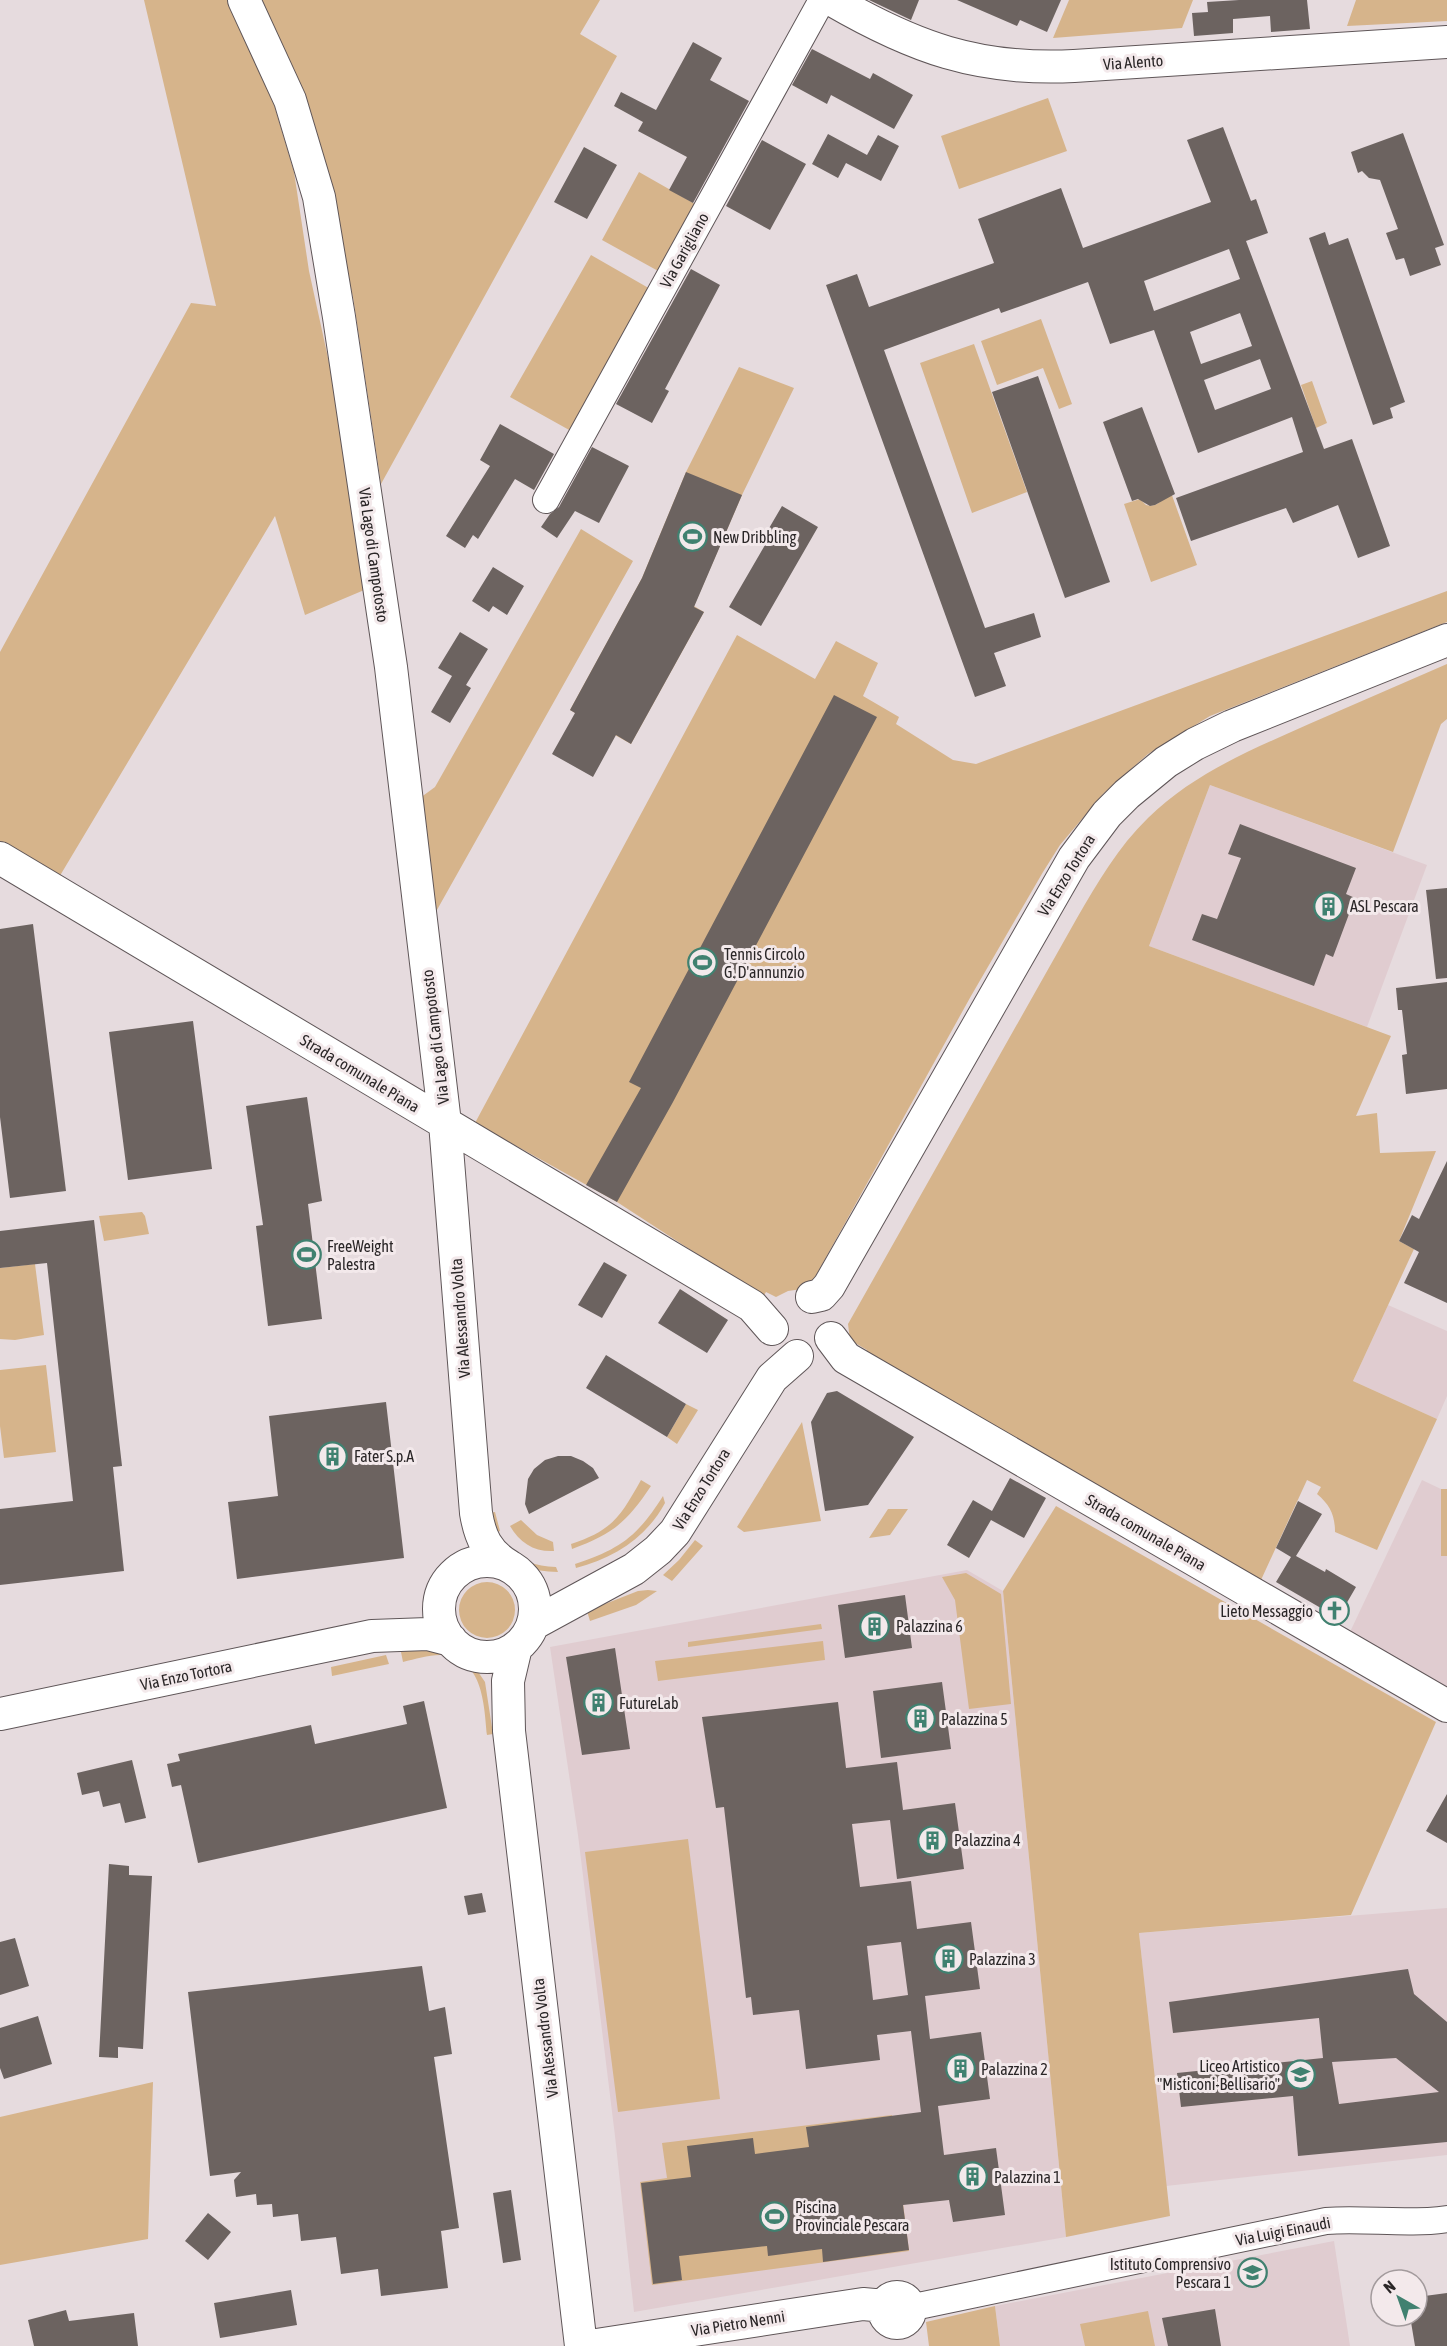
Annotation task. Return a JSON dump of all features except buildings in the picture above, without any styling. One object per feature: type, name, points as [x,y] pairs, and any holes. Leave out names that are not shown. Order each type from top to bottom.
[{"type":"street","name":"Via Lago di Campotosto","points":[[244,0],[290,100],[319,197],[391,667],[445,1124]]},
{"type":"street","name":"Via Garigliano","points":[[546,500],[822,0]]},
{"type":"street","name":"Via Alento","points":[[832,0],[856,14],[926,46],[962,58],[1012,67],[1064,67],[1447,42]]},
{"type":"street","name":"Via Enzo Tortora","points":[[525,1635],[648,1559],[675,1532],[824,1293],[1074,858],[1113,807],[1149,775],[1181,752],[1209,736],[1447,640]]},
{"type":"street","name":"Strada comunale Piana","points":[[0,858],[445,1124],[1447,1706]]},
{"type":"street","name":"Via Alessandro Volta","points":[[445,1124],[479,1532],[485,1544],[494,1554],[517,1572]]},
{"type":"street","name":"Via Alessandro Volta","points":[[460,1570],[476,1513]]},
{"type":"street","points":[[484,1561],[497,1562],[517,1572],[532,1592],[536,1608],[525,1635],[495,1656],[483,1656],[461,1647],[443,1627],[440,1612],[441,1597],[452,1577],[471,1564],[484,1561]]},
{"type":"street","name":"Via Enzo Tortora","points":[[517,1572],[563,1586],[611,1581]]},
{"type":"street","name":"Via Enzo Tortora","points":[[372,1636],[414,1615],[441,1597]]},
{"type":"street","name":"Via Enzo Tortora","points":[[0,1714],[372,1636],[428,1634],[461,1647]]},
{"type":"street","name":"Via Alessandro Volta","points":[[525,1635],[508,1681],[509,1731],[581,2346]]},
{"type":"street","name":"Via Alessandro Volta","points":[[461,1647],[491,1681],[509,1731]]},
{"type":"street","name":"Via Luigi Einaudi","points":[[898,2324],[1326,2221],[1423,2222],[1447,2219]]},
{"type":"street","name":"Via Pietro Nenni","points":[[590,2346],[863,2304],[898,2324]]},
{"type":"shaded area","points":[[144,0],[228,0],[270,91],[294,172],[309,271],[330,367],[369,588],[305,615],[275,516],[58,879],[0,843],[0,652],[191,303],[216,306]]},
{"type":"shaded area","points":[[262,0],[600,0],[580,34],[617,56],[381,484],[353,297],[299,81]]},
{"type":"shaded area","points":[[1069,0],[1193,0],[1182,28],[1053,38]]},
{"type":"shaded area","points":[[1356,0],[1447,0],[1447,21],[1347,26]]},
{"type":"shaded area","points":[[1048,98],[1067,151],[959,189],[941,136]]},
{"type":"shaded area","points":[[639,172],[697,205],[660,272],[602,240]]},
{"type":"shaded area","points":[[591,255],[652,290],[571,431],[510,397]]},
{"type":"shaded area","points":[[1041,319],[1072,404],[1059,409],[1043,368],[997,385],[981,341]]},
{"type":"shaded area","points":[[974,344],[1027,492],[972,513],[920,363]]},
{"type":"shaded area","name":"New Dribbling","points":[[739,367],[794,388],[742,495],[694,606],[704,612],[631,744],[570,710],[642,578],[686,472]]},
{"type":"shaded area","points":[[1312,381],[1327,423],[1316,428],[1301,385]]},
{"type":"shaded area","points":[[1169,487],[1197,565],[1151,582],[1124,504],[1140,499],[1146,505],[1158,504]]},
{"type":"shaded area","points":[[581,529],[633,561],[433,917],[420,798],[435,787]]},
{"type":"shaded area","points":[[1447,591],[1447,622],[1210,716],[1148,754],[1103,794],[1060,845],[1043,872],[971,996],[809,1288],[788,1291],[776,1297],[766,1292],[763,1297],[617,1202],[475,1123],[737,635],[815,679],[836,641],[878,663],[863,696],[899,717],[896,724],[953,760],[976,764]]},
{"type":"shaded area","points":[[1447,664],[1447,719],[1441,724],[1393,852],[1210,785],[1149,946],[1391,1036],[1356,1116],[1377,1113],[1380,1153],[1436,1151],[1399,1241],[1414,1249],[1353,1381],[1437,1419],[1377,1550],[1335,1532],[1331,1511],[1317,1494],[1321,1487],[1307,1480],[1261,1580],[864,1356],[867,1350],[850,1340],[848,1324],[1085,905],[1109,865],[1137,829],[1184,788],[1224,764]]},
{"type":"shaded area","points":[[1210,785],[1427,865],[1367,1027],[1149,946]]},
{"type":"shaded area","points":[[142,1212],[149,1234],[104,1241],[99,1216]]},
{"type":"shaded area","points":[[35,1264],[44,1335],[15,1340],[0,1339],[0,1268]]},
{"type":"shaded area","points":[[1388,1305],[1447,1331],[1447,1396],[1437,1419],[1353,1381]]},
{"type":"shaded area","points":[[46,1365],[56,1452],[4,1458],[0,1426],[0,1370]]},
{"type":"shaded area","points":[[686,1404],[698,1410],[677,1444],[667,1437]]},
{"type":"shaded area","points":[[802,1422],[821,1521],[744,1532],[737,1527]]},
{"type":"shaded area","points":[[641,1480],[651,1486],[626,1518],[609,1532],[572,1549],[571,1544],[597,1533],[614,1521]]},
{"type":"shaded area","points":[[1422,1480],[1441,1489],[1441,1556],[1447,1556],[1447,1689],[1349,1634]]},
{"type":"shaded area","points":[[1441,1489],[1447,1489],[1447,1556],[1441,1556]]},
{"type":"shaded area","points":[[663,1496],[665,1503],[639,1536],[603,1559],[576,1568],[575,1564],[616,1547],[636,1532]]},
{"type":"shaded area","points":[[1056,1506],[1436,1722],[1351,1915],[1139,1933],[1170,2216],[1066,2237],[1003,1591]]},
{"type":"shaded area","points":[[888,1509],[908,1509],[890,1535],[869,1538]]},
{"type":"shaded area","points":[[495,1512],[500,1531],[498,1532],[515,1553],[529,1562],[556,1567],[558,1572],[542,1571],[519,1563],[505,1548],[500,1538],[489,1513]]},
{"type":"shaded area","points":[[521,1520],[537,1535],[553,1542],[554,1551],[540,1550],[523,1542],[510,1526]]},
{"type":"shaded area","points":[[695,1540],[703,1546],[672,1581],[663,1575],[679,1560]]},
{"type":"shaded area","points":[[967,1570],[1003,1591],[1066,2237],[634,2312],[578,1835],[550,1647]]},
{"type":"shaded area","points":[[966,1573],[1001,1594],[1011,1704],[969,1709],[955,1600],[942,1577]]},
{"type":"shaded area","points":[[482,1582],[492,1582],[507,1590],[513,1599],[515,1610],[513,1621],[507,1630],[492,1638],[482,1638],[471,1633],[464,1626],[459,1615],[459,1605],[464,1594],[471,1587]]},
{"type":"shaded area","points":[[638,1591],[657,1591],[636,1605],[590,1621],[587,1611]]},
{"type":"shaded area","points":[[821,1624],[822,1629],[688,1647],[688,1642]]},
{"type":"shaded area","points":[[823,1641],[825,1660],[658,1681],[655,1661]]},
{"type":"shaded area","points":[[421,1648],[447,1648],[474,1666],[485,1682],[493,1734],[487,1735],[482,1696],[473,1673],[465,1664],[454,1658],[440,1655],[403,1662],[401,1652]]},
{"type":"shaded area","points":[[386,1655],[389,1664],[332,1676],[331,1667]]},
{"type":"shaded area","points":[[688,1839],[720,2099],[618,2112],[585,1852]]},
{"type":"shaded area","name":"Liceo Artistico \"Misticoni-Bellisario\"","points":[[1447,1908],[1447,2155],[1166,2186],[1139,1933]]},
{"type":"shaded area","points":[[153,2082],[148,2239],[0,2265],[0,2117]]},
{"type":"shaded area","name":"Piscina Provinciale Pescara","points":[[892,2115],[909,2251],[652,2285],[640,2182],[667,2178],[662,2143]]},
{"type":"shaded area","name":"Istituto Comprensivo Pescara 1","points":[[1334,2241],[1350,2346],[1000,2346],[995,2306]]},
{"type":"shaded area","points":[[995,2306],[1000,2346],[929,2346],[926,2322]]},
{"type":"shaded area","points":[[1148,2311],[1155,2346],[1085,2346],[1080,2324]]},
{"type":"place","name":"New Dribbling","points":[[692,537]]},
{"type":"place","name":"ASL Pescara","points":[[1329,906]]},
{"type":"place","name":"Tennis Circolo G. D'annunzio","points":[[703,963]]},
{"type":"place","name":"FreeWeight Palestra","points":[[306,1255]]},
{"type":"place","name":"Fater S.p.A","points":[[333,1456]]},
{"type":"place","name":"Lieto Messaggio","points":[[1334,1611]]},
{"type":"place","name":"Palazzina 6","points":[[875,1626]]},
{"type":"place","name":"FutureLab","points":[[598,1703]]},
{"type":"place","name":"Palazzina 5","points":[[920,1719]]},
{"type":"place","name":"Palazzina 4","points":[[933,1840]]},
{"type":"place","name":"Palazzina 3","points":[[948,1959]]},
{"type":"place","name":"Palazzina 2","points":[[960,2069]]},
{"type":"place","name":"Liceo Artistico \"Misticoni-Bellisario\"","points":[[1301,2075]]},
{"type":"place","name":"Palazzina 1","points":[[973,2177]]},
{"type":"place","name":"Piscina Provinciale Pescara","points":[[774,2216]]},
{"type":"place","name":"Istituto Comprensivo Pescara 1","points":[[1252,2273]]}]
